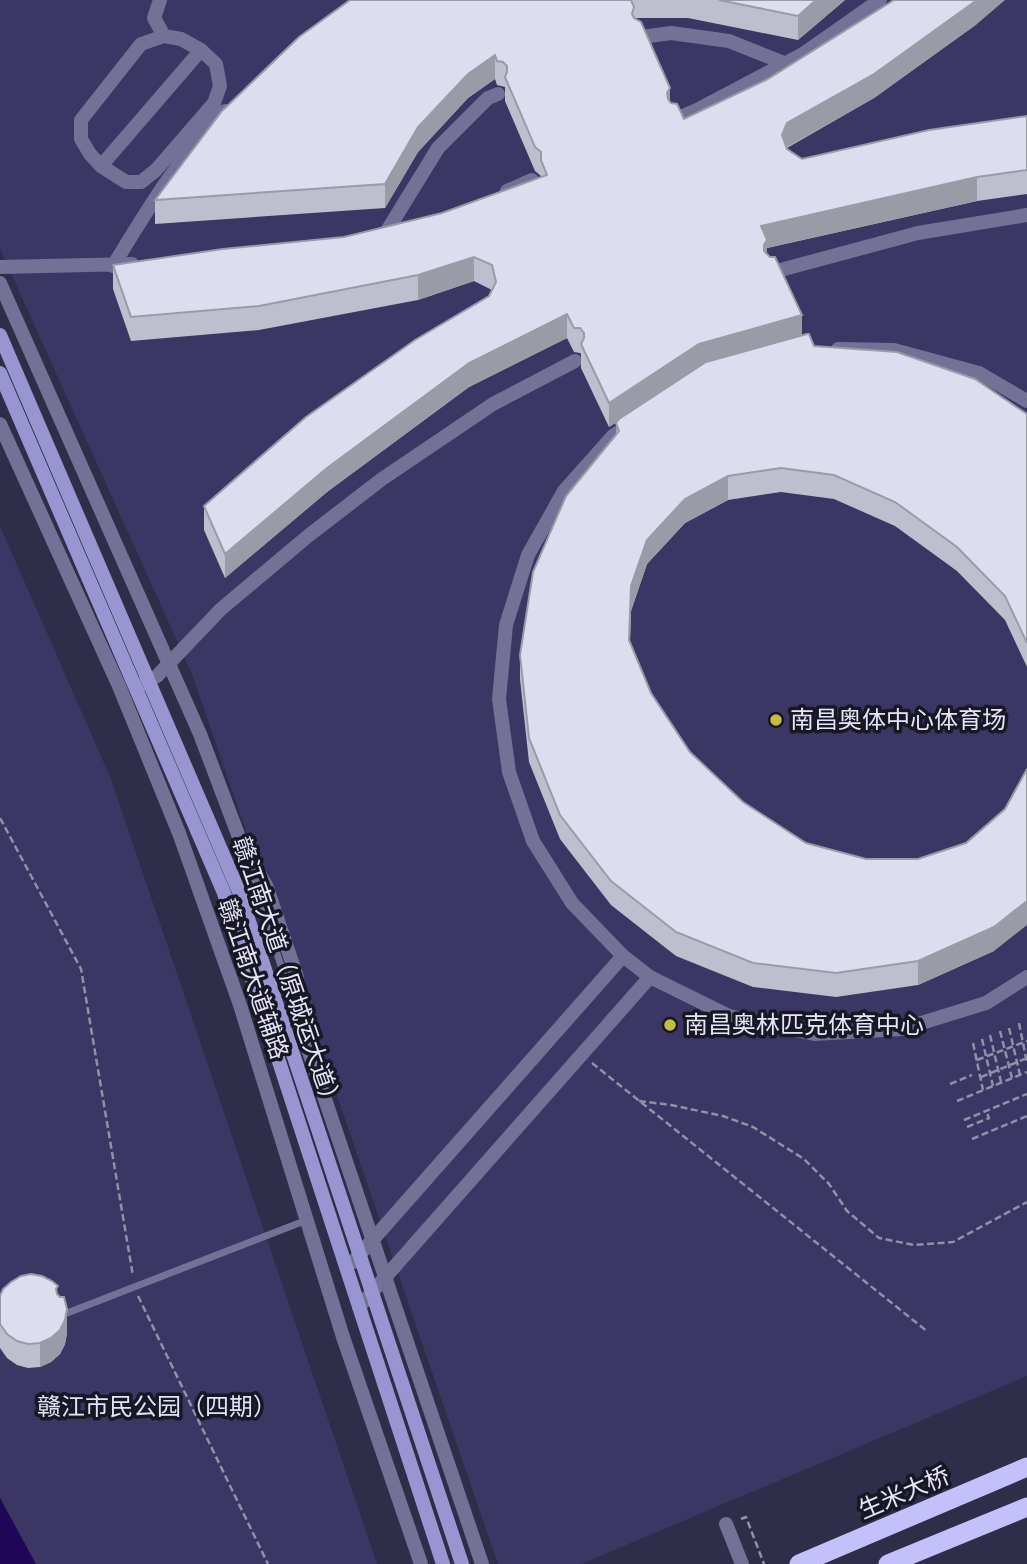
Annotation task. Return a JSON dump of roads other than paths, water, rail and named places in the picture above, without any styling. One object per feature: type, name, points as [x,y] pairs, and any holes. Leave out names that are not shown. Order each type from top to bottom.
[{"type":"highway","name":"生米大桥","points":[[799,1564],[1027,1467]]},
{"type":"highway","points":[[888,1564],[1027,1507]]},
{"type":"main road","name":"赣江南大道（原城运大道）","points":[[0,335],[224,893],[443,1564]]},
{"type":"main road","name":"赣江南大道（原城运大道）","points":[[0,373],[240,894],[462,1564]]},
{"type":"street","points":[[160,0],[154,18],[164,36]]},
{"type":"street","points":[[676,119],[803,54],[880,0]]},
{"type":"street","points":[[642,37],[671,33],[729,41],[784,64]]},
{"type":"street","points":[[113,266],[159,190],[208,119],[220,86],[216,64],[201,50],[181,39],[164,36],[141,44],[81,120],[81,139],[101,166],[126,182],[141,182],[208,119],[237,100]]},
{"type":"street","points":[[101,166],[201,50]]},
{"type":"street","points":[[412,223],[381,232],[438,148],[488,98],[498,94]]},
{"type":"street","points":[[156,170],[159,190]]},
{"type":"street","points":[[498,194],[532,180]]},
{"type":"street","points":[[773,272],[918,233],[1027,215]]},
{"type":"street","points":[[0,267],[140,264]]},
{"type":"street","points":[[0,283],[200,734],[242,845],[266,885],[297,977],[301,1028],[482,1564]]},
{"type":"street","points":[[818,348],[894,349],[979,373],[1027,401]]},
{"type":"street","points":[[142,684],[157,676],[221,609],[382,479],[493,404],[575,361]]},
{"type":"street","points":[[646,414],[613,436],[564,491],[528,555],[506,625],[499,699],[509,772],[533,841],[572,903],[623,956],[650,976],[729,1016],[814,1034],[902,1029],[986,1003],[1027,977]]},
{"type":"street","name":"赣江南大道辅路","points":[[0,424],[119,687],[179,832],[240,1005],[344,1337],[421,1564]]},
{"type":"street","points":[[347,1269],[623,956]]},
{"type":"street","points":[[359,1307],[650,976]]},
{"type":"street","points":[[726,1524],[742,1564]]},
{"type":"lane","points":[[62,1315],[307,1220]]},
{"type":"place","name":"南昌奥体中心体育场","points":[[776,720]]},
{"type":"place","name":"南昌奥林匹克体育中心","points":[[670,1025]]},
{"type":"park label","name":"赣江市民公园（四期）","points":[[157,1407]]}]
